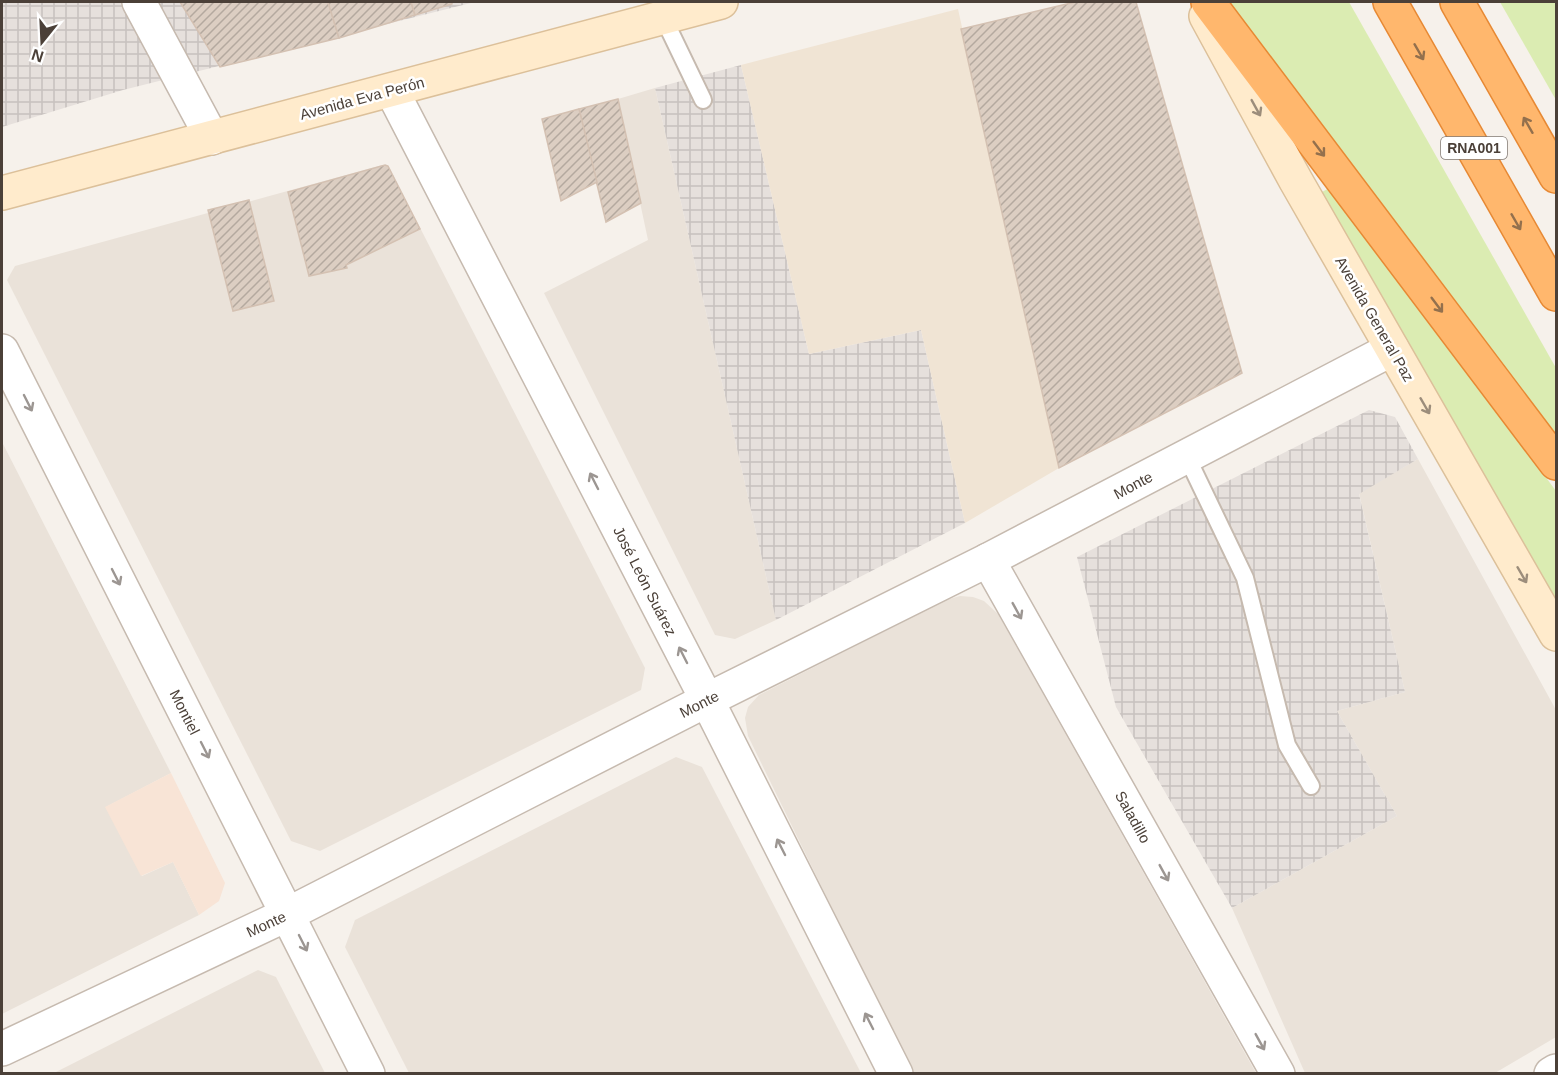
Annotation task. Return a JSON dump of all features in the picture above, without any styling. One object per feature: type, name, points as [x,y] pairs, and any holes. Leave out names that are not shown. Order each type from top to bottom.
[{"type":"highway","points":[[1208,2],[1557,463]]},
{"type":"highway","name":"RNA001","points":[[1390,2],[1557,294]]},
{"type":"highway","points":[[1457,2],[1557,176]]},
{"type":"main road","name":"Avenida Eva Perón","points":[[2,194],[392,91],[660,9],[722,2]]},
{"type":"main road","name":"Avenida General Paz","points":[[1198,2],[1296,181],[1557,634]]},
{"type":"street","points":[[139,2],[212,138]]},
{"type":"street","name":"José León Suárez","points":[[392,91],[707,700],[896,1074]]},
{"type":"street","name":"Monte","points":[[2,1049],[288,914],[707,700],[988,560],[1392,349]]},
{"type":"street","name":"Montiel","points":[[2,351],[368,1074]]},
{"type":"street","name":"Saladillo","points":[[988,560],[1278,1074]]},
{"type":"street","points":[[1551,1074],[1557,1071]]},
{"type":"lane","points":[[660,9],[702,100]]},
{"type":"lane","points":[[1187,457],[1245,578],[1287,745],[1311,786]]},
{"type":"shaded area","points":[[2,2],[475,2],[123,90],[2,127]]},
{"type":"shaded area","points":[[958,9],[1059,468],[965,523],[921,330],[809,354],[741,65]]},
{"type":"shaded area","points":[[741,65],[809,354],[921,330],[965,523],[776,620],[655,88]]},
{"type":"shaded area","points":[[655,88],[776,620],[735,639],[715,635],[544,293],[648,240],[618,99]]},
{"type":"shaded area","points":[[382,165],[389,167],[645,668],[641,690],[320,851],[291,841],[7,280],[15,266]]},
{"type":"shaded area","points":[[1369,410],[1395,417],[1418,459],[1359,494],[1405,692],[1337,711],[1397,816],[1232,908],[1116,707],[1077,557]]},
{"type":"shaded area","points":[[2,442],[171,773],[106,807],[142,876],[173,862],[199,915],[2,1014]]},
{"type":"shaded area","points":[[1418,459],[1556,710],[1556,1037],[1495,1073],[1305,1073],[1232,908],[1397,816],[1337,711],[1405,692],[1359,493]]},
{"type":"shaded area","points":[[960,596],[984,601],[998,614],[1256,1073],[913,1074],[748,736],[745,718],[748,707],[759,695],[946,600]]},
{"type":"shaded area","points":[[676,757],[702,767],[861,1073],[409,1073],[345,947],[355,920]]},
{"type":"shaded area","points":[[171,773],[225,883],[219,901],[199,915],[173,862],[141,876],[105,807]]},
{"type":"shaded area","points":[[258,970],[276,977],[325,1073],[54,1073]]},
{"type":"green space","points":[[1228,2],[1349,2],[1556,368],[1556,444]]},
{"type":"green space","points":[[1500,2],[1556,2],[1556,100]]},
{"type":"green space","points":[[1331,187],[1556,491],[1556,599],[1322,192]]},
{"type":"building","points":[[180,2],[328,2],[339,38],[220,67]]},
{"type":"building","points":[[328,2],[411,2],[415,15],[339,38]]},
{"type":"building","points":[[411,2],[452,2],[452,4],[415,15]]},
{"type":"building","points":[[1075,2],[1136,2],[1242,373],[1059,468],[961,29]]},
{"type":"building","points":[[618,99],[641,203],[606,222],[579,109]]},
{"type":"building","points":[[579,109],[597,182],[561,201],[542,119]]},
{"type":"building","points":[[388,166],[420,229],[346,265],[347,268],[309,276],[288,192]]},
{"type":"building","points":[[249,200],[274,301],[233,311],[208,210]]}]
